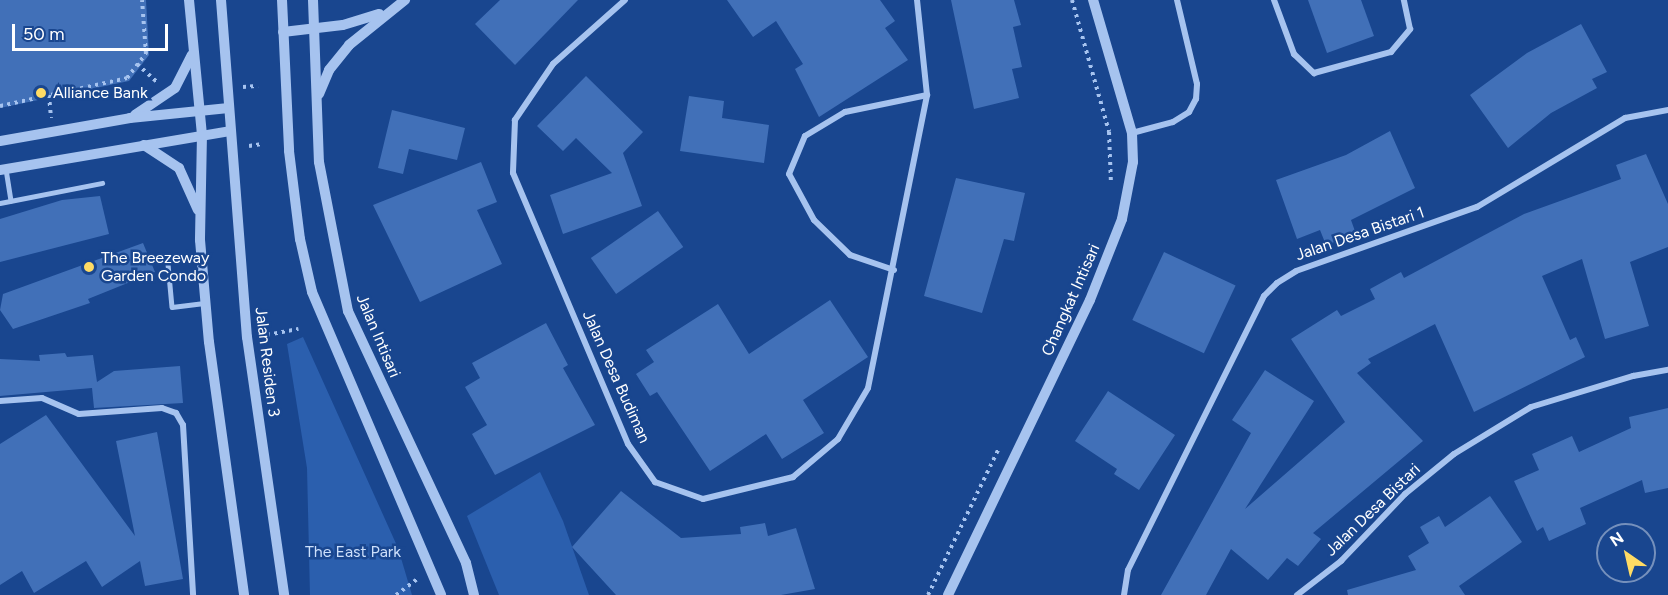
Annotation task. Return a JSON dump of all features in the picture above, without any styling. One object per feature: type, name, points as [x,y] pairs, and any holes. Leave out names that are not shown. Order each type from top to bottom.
[{"type":"street","points":[[189,0],[202,134],[200,213],[206,303],[244,595]]},
{"type":"street","name":"Jalan Residen 3","points":[[221,0],[247,337],[284,595]]},
{"type":"street","points":[[282,0],[289,151],[300,239],[312,292],[441,595]]},
{"type":"street","name":"Jalan Intisari","points":[[313,0],[319,162],[348,311],[466,563],[474,595]]},
{"type":"street","points":[[283,32],[314,30],[368,19],[406,0]]},
{"type":"street","points":[[316,99],[329,70],[349,45],[406,0]]},
{"type":"street","name":"Jalan Desa Budiman","points":[[625,0],[553,64],[515,120],[513,173],[628,444],[655,482],[703,500],[793,477],[838,439],[868,388],[894,270],[927,94],[917,0]]},
{"type":"street","name":"Changkat Intisari","points":[[948,595],[1090,300],[1122,219],[1132,162],[1132,133],[1093,0]]},
{"type":"street","points":[[1132,133],[1173,122],[1188,112],[1196,99],[1197,84],[1177,0]]},
{"type":"street","points":[[1274,0],[1294,54],[1314,73],[1392,52],[1410,29],[1404,0]]},
{"type":"street","points":[[130,118],[175,88],[193,51]]},
{"type":"street","points":[[894,270],[850,255],[814,220],[789,174],[805,136],[845,112],[927,94]]},
{"type":"street","points":[[0,141],[130,118],[228,108]]},
{"type":"street","name":"Jalan Desa Bistari 1","points":[[1124,595],[1128,570],[1264,296],[1277,282],[1296,271],[1478,207],[1625,118],[1668,110]]},
{"type":"street","points":[[3,169],[230,131]]},
{"type":"street","points":[[144,145],[180,168],[200,213]]},
{"type":"street","name":"Jalan Desa Bistari","points":[[1297,595],[1341,561],[1405,494],[1464,448],[1532,408],[1633,376],[1668,370]]},
{"type":"street","points":[[0,401],[42,398],[79,414],[162,408],[176,412],[183,425],[193,595]]},
{"type":"lane","points":[[3,169],[11,201]]},
{"type":"lane","points":[[0,203],[102,183]]},
{"type":"lane","points":[[168,264],[172,307],[206,303]]},
{"type":"path","points":[[0,106],[128,78],[146,54],[142,0]]},
{"type":"path","points":[[1072,0],[1109,132],[1110,195]]},
{"type":"path","points":[[137,64],[155,80]]},
{"type":"path","points":[[243,87],[258,86]]},
{"type":"path","points":[[49,95],[51,118]]},
{"type":"path","points":[[249,146],[262,144]]},
{"type":"path","points":[[267,335],[298,329]]},
{"type":"path","points":[[928,595],[1004,439]]},
{"type":"path","points":[[396,595],[417,579]]},
{"type":"green space","name":"The East Park","points":[[303,337],[398,548],[412,595],[310,595],[307,468],[287,344]]},
{"type":"green space","points":[[540,472],[563,521],[589,595],[499,595],[467,516]]},
{"type":"building","points":[[0,0],[146,0],[149,55],[129,81],[0,108]]},
{"type":"building","points":[[500,0],[578,0],[515,65],[475,24]]},
{"type":"building","points":[[727,0],[880,0],[895,21],[885,28],[908,60],[819,117],[795,69],[803,64],[776,21],[753,37]]},
{"type":"building","points":[[951,0],[1014,0],[1021,25],[1013,27],[1022,67],[1012,69],[1019,98],[974,109]]},
{"type":"building","points":[[1308,0],[1361,0],[1374,36],[1327,53]]},
{"type":"building","points":[[1581,24],[1607,72],[1592,79],[1597,88],[1551,113],[1508,148],[1470,95],[1527,53]]},
{"type":"building","points":[[586,76],[643,132],[623,153],[642,206],[563,234],[550,195],[612,173],[576,138],[563,151],[537,126]]},
{"type":"building","points":[[689,96],[724,101],[722,118],[769,125],[764,163],[680,151]]},
{"type":"building","points":[[392,110],[465,128],[457,160],[409,149],[403,174],[378,168]]},
{"type":"building","points":[[1390,131],[1415,188],[1351,220],[1356,234],[1326,245],[1320,230],[1297,239],[1276,180],[1346,155]]},
{"type":"building","points":[[1646,154],[1668,204],[1668,247],[1630,262],[1649,326],[1605,339],[1582,259],[1542,276],[1570,340],[1576,337],[1585,357],[1474,412],[1435,324],[1368,359],[1371,363],[1357,373],[1423,441],[1313,533],[1321,539],[1298,566],[1287,558],[1268,580],[1231,549],[1206,595],[1161,595],[1251,433],[1232,420],[1265,370],[1314,401],[1245,509],[1345,422],[1291,339],[1337,310],[1341,316],[1375,299],[1370,289],[1401,272],[1404,278],[1524,214],[1621,179],[1616,165]]},
{"type":"building","points":[[481,162],[497,202],[477,210],[502,264],[420,302],[373,205]]},
{"type":"building","points":[[956,178],[1025,193],[1014,241],[1004,239],[982,313],[924,296]]},
{"type":"building","points":[[100,196],[109,234],[0,262],[0,219],[62,200]]},
{"type":"building","points":[[658,211],[683,247],[616,294],[591,258]]},
{"type":"building","points":[[143,243],[155,272],[88,299],[90,303],[13,329],[0,310],[3,294]]},
{"type":"building","points":[[1164,252],[1236,285],[1204,353],[1132,320]]},
{"type":"building","points":[[830,300],[868,357],[803,400],[824,433],[782,459],[766,434],[710,471],[657,392],[650,396],[636,374],[654,362],[646,350],[718,304],[749,354]]},
{"type":"building","points":[[546,323],[568,365],[563,368],[595,425],[495,475],[472,434],[487,425],[465,387],[480,378],[472,363]]},
{"type":"building","points":[[65,353],[67,357],[93,355],[97,382],[114,371],[180,366],[183,403],[94,408],[92,388],[0,396],[0,359],[40,361],[39,355]]},
{"type":"building","points":[[1108,391],[1175,435],[1139,490],[1114,474],[1117,469],[1075,441]]},
{"type":"building","points":[[1668,408],[1668,488],[1645,493],[1642,480],[1580,508],[1586,524],[1549,541],[1543,527],[1537,531],[1514,481],[1539,470],[1532,454],[1572,436],[1579,452],[1631,428],[1629,417]]},
{"type":"building","points":[[46,415],[135,536],[116,441],[157,432],[183,579],[145,586],[140,561],[102,587],[86,561],[34,593],[22,571],[0,585],[0,444]]},
{"type":"building","points":[[621,491],[681,538],[741,534],[740,527],[765,523],[768,536],[796,528],[815,589],[781,595],[616,595],[572,547]]},
{"type":"building","points":[[1490,496],[1522,542],[1459,586],[1465,595],[1348,595],[1347,590],[1416,570],[1408,556],[1429,543],[1420,527],[1439,516],[1445,527]]},
{"type":"place","name":"Alliance Bank","points":[[41,93]]},
{"type":"place","name":"The Breezeway Garden Condo","points":[[89,267]]}]
